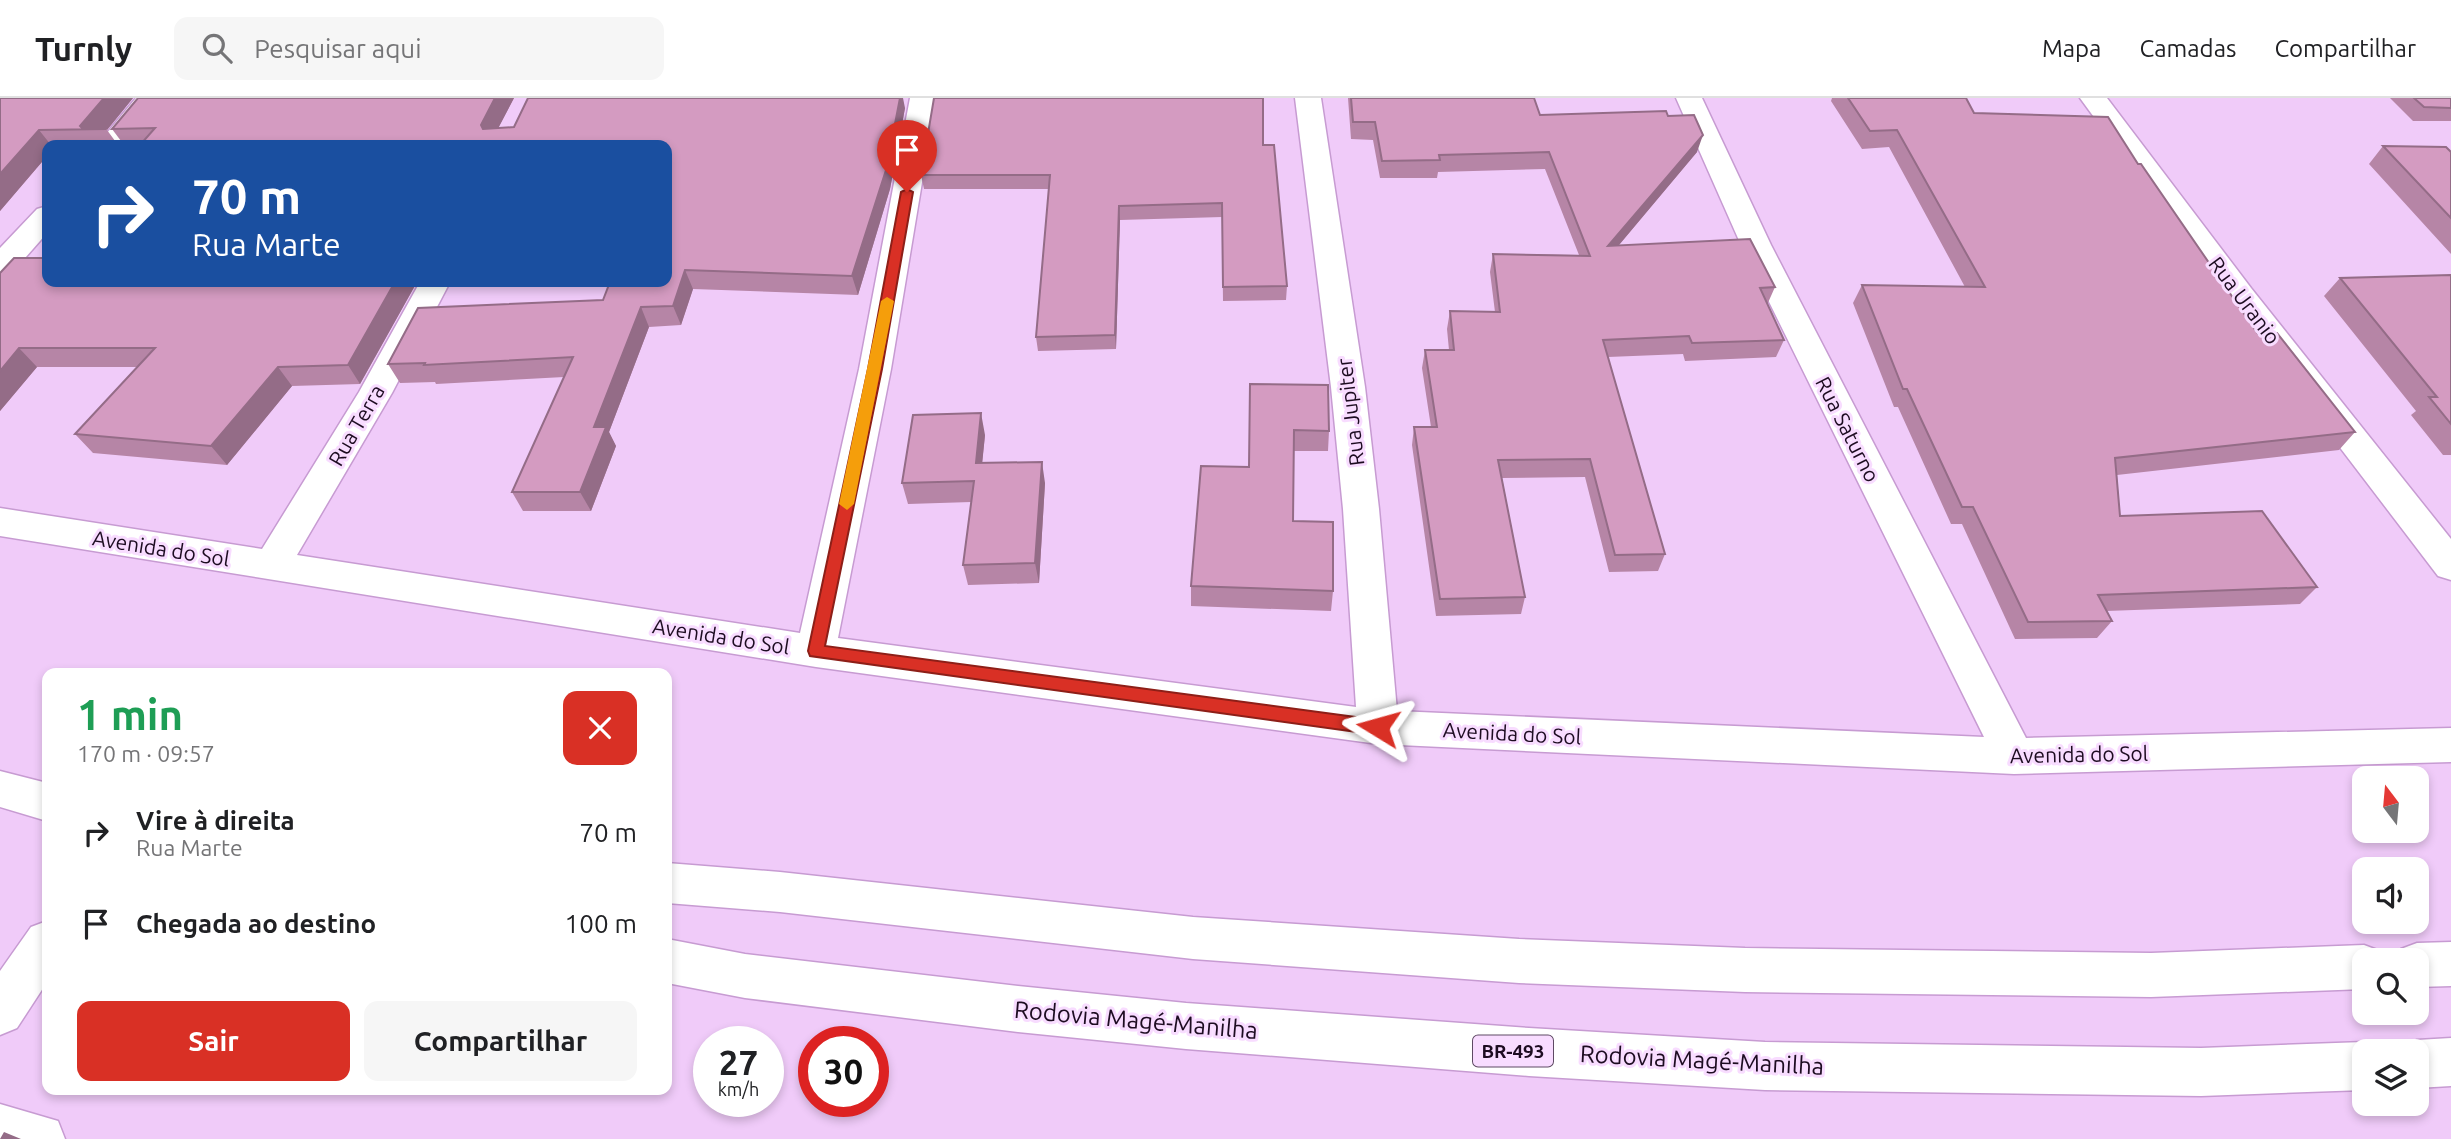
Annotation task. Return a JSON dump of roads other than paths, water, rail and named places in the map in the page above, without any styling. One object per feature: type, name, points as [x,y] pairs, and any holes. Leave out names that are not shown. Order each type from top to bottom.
[{"type":"main road","points":[[115,140],[150,98]]},
{"type":"main road","points":[[816,651],[875,369],[923,98]]},
{"type":"main road","name":"Rua Jupiter","points":[[1308,98],[1348,387],[1361,509],[1378,727]]},
{"type":"main road","name":"Rua Saturno","points":[[1689,98],[1756,245],[2014,756]]},
{"type":"main road","name":"Rua Uranio","points":[[2093,98],[2241,295],[2451,566]]},
{"type":"main road","points":[[0,267],[42,221]]},
{"type":"main road","name":"Rua Terra","points":[[272,565],[375,393],[432,287]]},
{"type":"main road","name":"Avenida do Sol","points":[[0,522],[816,651],[1378,727],[2014,756],[2451,745]]},
{"type":"main road","points":[[0,789],[42,801]]},
{"type":"main road","points":[[672,883],[780,892],[1192,938],[1533,962],[1745,971],[2137,975],[2352,967]]},
{"type":"main road","points":[[0,1013],[42,950]]},
{"type":"main road","name":"Rodovia Magé-Manilha","points":[[672,962],[745,976],[1018,1009],[1186,1026],[1529,1052],[1793,1066],[2201,1072],[2352,1066]]},
{"type":"main road","points":[[2429,965],[2451,964]]},
{"type":"main road","points":[[2429,1063],[2451,1062]]},
{"type":"main road","points":[[0,1129],[40,1139]]}]
